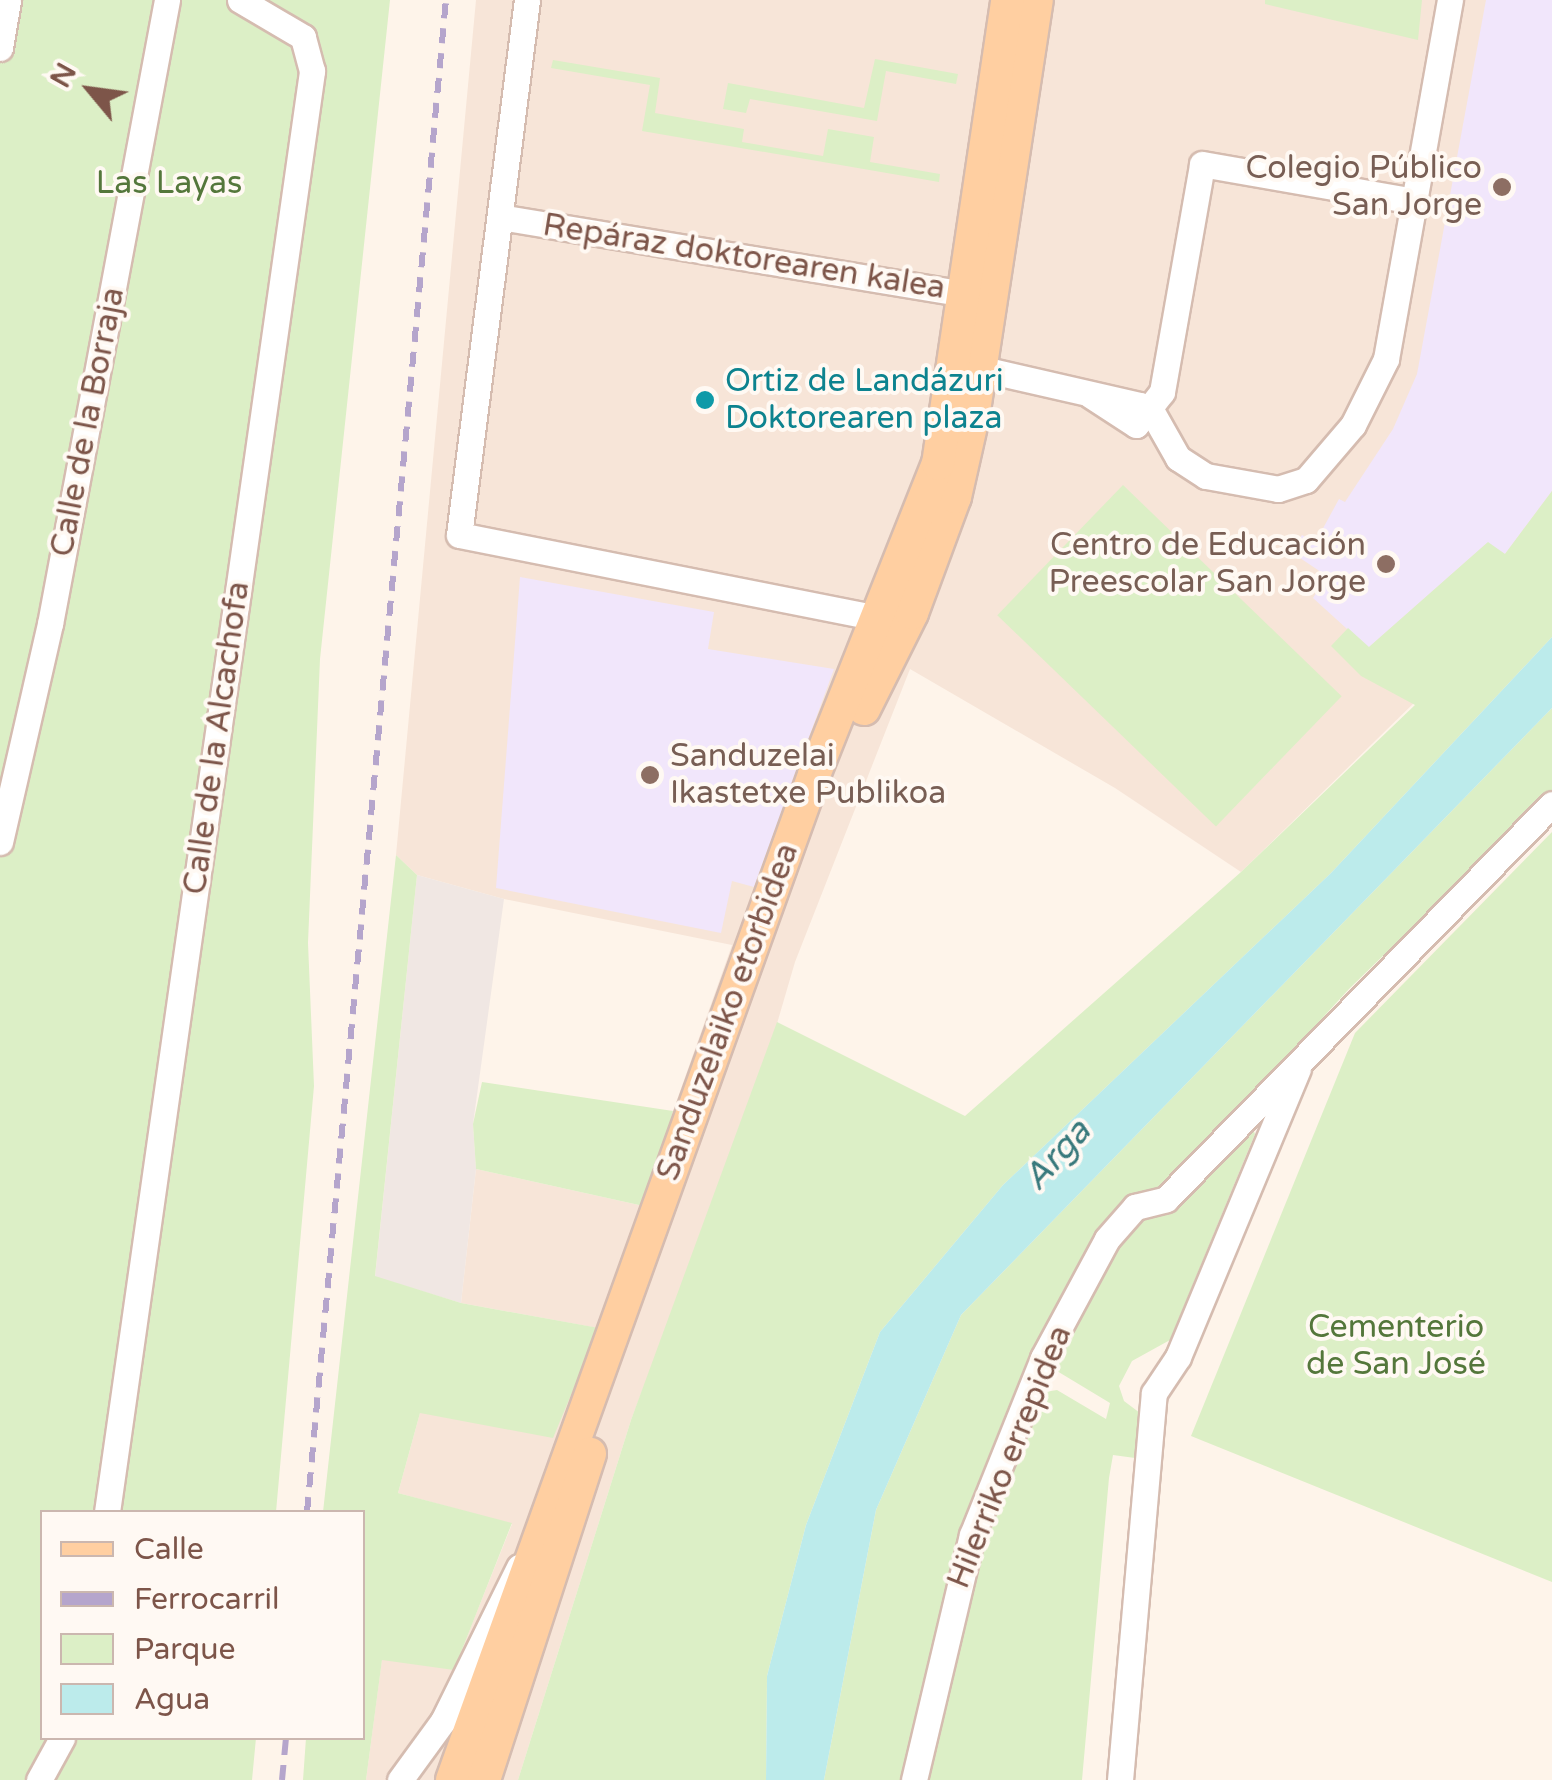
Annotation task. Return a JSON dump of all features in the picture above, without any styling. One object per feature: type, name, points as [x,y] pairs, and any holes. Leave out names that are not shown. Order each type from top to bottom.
[{"type":"main road","name":"Sanduzelaiko etorbidea","points":[[452,1780],[546,1548],[834,780],[924,582],[954,497],[1007,0]]},
{"type":"main road","name":"Sanduzelaiko etorbidea","points":[[976,296],[1037,0]]},
{"type":"main road","name":"Sanduzelaiko etorbidea","points":[[484,1780],[546,1548],[814,775],[880,618],[938,464],[968,366]]},
{"type":"street","points":[[0,48],[8,0]]},
{"type":"street","name":"Calle de la Borraja","points":[[0,842],[50,624],[167,0]]},
{"type":"street","name":"Calle de la Alcachofa","points":[[107,1510],[312,71],[303,38],[240,0]]},
{"type":"street","name":"Repáraz doktorearen kalea","points":[[526,0],[459,535],[880,618]]},
{"type":"street","points":[[1152,412],[1171,450],[1199,472],[1278,490],[1306,480],[1353,425],[1386,359],[1450,0]]},
{"type":"street","points":[[968,366],[1090,395],[1130,423],[1142,424],[1152,412],[1169,366],[1202,164],[1414,202]]},
{"type":"street","name":"Repáraz doktorearen kalea","points":[[500,217],[976,296]]},
{"type":"street","name":"Hilerriko errepidea","points":[[914,1780],[972,1535],[1042,1358],[1123,1216],[1166,1199],[1306,1051],[1552,804]]},
{"type":"street","name":"Hilerriko errepidea","points":[[1120,1780],[1154,1392],[1178,1357],[1306,1051]]},
{"type":"street","points":[[400,1780],[443,1721],[502,1592],[546,1548]]},
{"type":"street","points":[[471,1780],[546,1548]]},
{"type":"street","points":[[39,1780],[61,1740]]},
{"type":"shaded area","points":[[476,0],[1552,0],[1552,568],[1241,872],[1115,788],[910,669],[795,962],[757,1092],[631,1420],[518,1780],[366,1780],[382,1659],[454,1669],[512,1524],[398,1493],[420,1413],[598,1328],[461,1303],[476,1169],[648,1207],[673,1111],[732,945],[504,899],[417,875],[396,855]]},
{"type":"shaded area","name":"Colegio Público San Jorge","points":[[1486,0],[1552,0],[1552,491],[1505,554],[1487,543],[1368,648],[1313,598],[1327,576],[1291,552],[1302,535],[1315,543],[1339,499],[1345,502],[1393,429],[1417,374]]},
{"type":"shaded area","name":"Sanduzelai Ikastetxe Publikoa","points":[[520,577],[714,612],[708,649],[834,669],[754,887],[732,881],[721,933],[496,888]]},
{"type":"shaded area","points":[[417,875],[504,899],[473,1124],[476,1169],[461,1303],[375,1277]]},
{"type":"green space","name":"Las Layas","points":[[0,0],[390,0],[320,659],[308,943],[314,1086],[276,1510],[40,1510],[40,1740],[256,1740],[252,1780],[0,1780]]},
{"type":"green space","points":[[1265,0],[1422,0],[1418,40],[1265,4]]},
{"type":"green space","points":[[875,59],[958,74],[956,84],[886,71],[877,121],[750,99],[746,113],[723,109],[728,83],[864,108]]},
{"type":"green space","points":[[553,60],[660,78],[655,113],[744,129],[742,142],[823,156],[828,129],[874,137],[870,162],[940,174],[939,182],[642,131],[650,85],[551,68]]},
{"type":"green space","points":[[1123,485],[1342,696],[1216,826],[997,615]]},
{"type":"green space","points":[[1552,491],[1552,637],[1331,873],[1003,1185],[880,1332],[806,1525],[767,1676],[766,1780],[518,1780],[631,1420],[777,1022],[965,1116],[1241,872],[1415,705],[1361,676],[1331,646],[1348,628],[1369,647],[1488,542],[1505,554]]},
{"type":"green space","points":[[1552,708],[1552,791],[1349,989],[1161,1194],[1120,1208],[1084,1265],[1032,1372],[973,1522],[981,1536],[1038,1393],[1057,1390],[1106,1419],[1110,1403],[1052,1368],[1052,1361],[1124,1225],[1167,1206],[1251,1125],[1255,1134],[1170,1340],[1132,1361],[1119,1386],[1124,1401],[1140,1413],[1135,1458],[1113,1455],[1109,1478],[1082,1780],[824,1780],[876,1510],[961,1315]]},
{"type":"green space","name":"Cementerio de San José","points":[[1552,832],[1552,1582],[1191,1436],[1355,1033]]},
{"type":"green space","points":[[396,855],[417,875],[375,1276],[461,1303],[599,1328],[553,1438],[420,1413],[398,1493],[512,1523],[454,1670],[382,1660],[366,1780],[303,1780],[306,1740],[365,1740],[365,1510],[323,1510]]},
{"type":"green space","points":[[482,1082],[673,1111],[648,1207],[476,1169],[473,1124]]},
{"type":"water","name":"Arga","points":[[1552,637],[1552,708],[961,1315],[876,1510],[824,1780],[766,1780],[767,1676],[806,1525],[880,1332],[1003,1185],[1331,873]]},
{"type":"railway","points":[[307,1510],[446,0]]},
{"type":"railway","points":[[282,1780],[286,1740]]},
{"type":"place","name":"Colegio Público San Jorge","points":[[1502,187]]},
{"type":"place","name":"Ortiz de Landázuri Doktorearen plaza","points":[[705,400]]},
{"type":"place","name":"Centro de Educación Preescolar San Jorge","points":[[1386,564]]},
{"type":"place","name":"Sanduzelai Ikastetxe Publikoa","points":[[650,775]]}]
